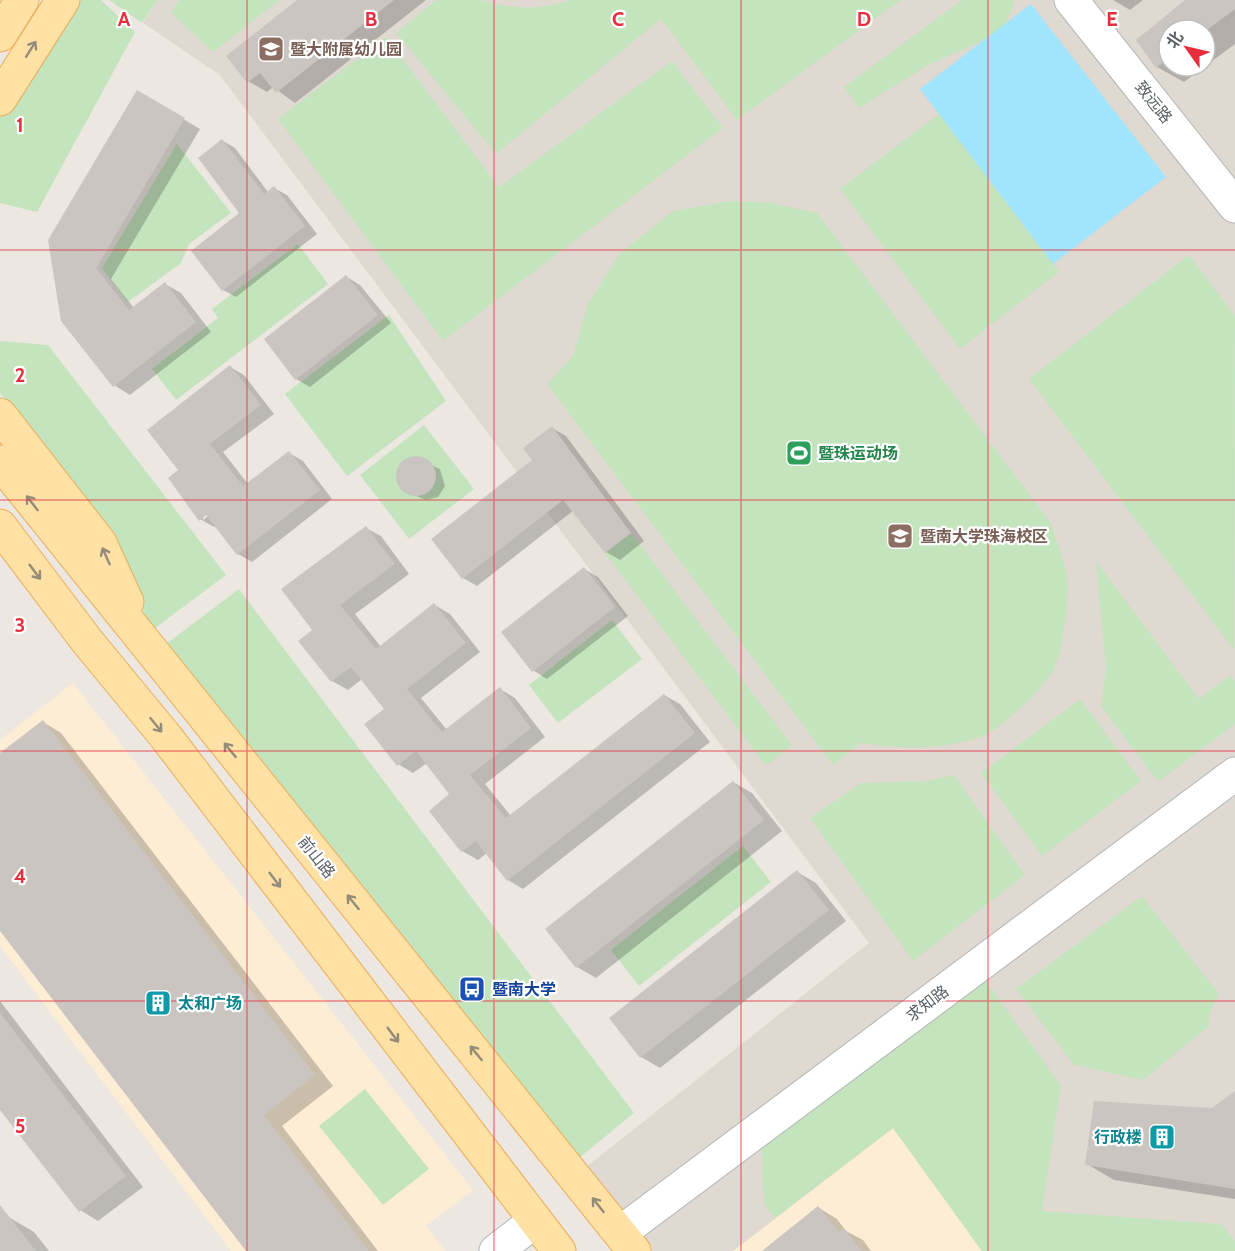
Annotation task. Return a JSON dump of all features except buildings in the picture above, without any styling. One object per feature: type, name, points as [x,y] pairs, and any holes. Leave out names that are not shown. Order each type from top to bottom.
[{"type":"main road","points":[[0,16],[20,0]]},
{"type":"main road","points":[[0,35],[20,0]]},
{"type":"main road","points":[[0,99],[63,0]]},
{"type":"main road","points":[[0,415],[100,543],[147,648]]},
{"type":"main road","name":"前山路","points":[[0,462],[147,648],[627,1242]]},
{"type":"main road","points":[[0,526],[87,641],[166,737],[559,1251]]},
{"type":"street","name":"致远路","points":[[1071,0],[1235,206]]},
{"type":"street","name":"求知路","points":[[627,1242],[1235,774]]},
{"type":"street","points":[[496,1251],[536,1221]]},
{"type":"shaded area","name":"暨南大学珠海校区","points":[[158,0],[1235,0],[1235,1251],[982,1251],[893,1128],[733,1251],[634,1251],[576,1175],[869,943],[220,75],[143,23]]},
{"type":"shaded area","name":"太和广场","points":[[73,683],[473,1190],[426,1226],[445,1251],[231,1251],[0,946],[0,740]]},
{"type":"shaded area","points":[[893,1128],[982,1251],[733,1251],[775,1218]]},
{"type":"green space","points":[[72,0],[101,0],[135,32],[37,212],[0,203],[0,115]]},
{"type":"green space","points":[[109,0],[158,0],[142,23]]},
{"type":"green space","points":[[179,0],[280,0],[213,52],[171,13]]},
{"type":"green space","points":[[436,0],[479,0],[526,8],[572,0],[901,0],[737,120],[661,19],[496,154],[396,33]]},
{"type":"green space","points":[[962,0],[1015,0],[1005,25],[987,39],[930,64],[859,108],[844,87]]},
{"type":"green space","points":[[386,37],[499,187],[672,61],[723,128],[443,341],[278,119]]},
{"type":"green space","points":[[939,114],[1059,272],[960,349],[840,189]]},
{"type":"green space","points":[[177,144],[231,213],[189,244],[181,263],[128,302],[102,268]]},
{"type":"green space","name":"暨珠运动场","points":[[730,201],[767,202],[817,213],[1051,523],[1064,563],[1068,585],[1065,625],[1057,663],[1048,679],[1030,699],[987,734],[949,745],[905,747],[860,743],[833,765],[547,384],[573,356],[588,304],[620,253],[673,211]]},
{"type":"green space","points":[[298,244],[328,284],[176,400],[152,369],[218,318],[212,309]]},
{"type":"green space","points":[[1189,255],[1235,316],[1234,650],[1029,379]]},
{"type":"green space","points":[[389,315],[446,401],[347,476],[285,394]]},
{"type":"green space","points":[[0,341],[48,345],[226,575],[151,631],[116,542],[0,393]]},
{"type":"green space","points":[[424,425],[474,489],[409,539],[360,475]]},
{"type":"green space","points":[[631,533],[792,745],[766,766],[605,553]]},
{"type":"green space","points":[[1096,561],[1199,699],[1230,675],[1235,681],[1235,724],[1158,782],[1101,706],[1106,669]]},
{"type":"green space","points":[[239,589],[634,1113],[573,1163],[158,650]]},
{"type":"green space","points":[[612,620],[642,659],[558,723],[529,685]]},
{"type":"green space","points":[[1080,699],[1141,781],[1042,856],[981,773]]},
{"type":"green space","points":[[954,775],[1025,875],[913,961],[810,818],[861,783],[926,781]]},
{"type":"green space","points":[[743,846],[771,882],[639,986],[611,950]]},
{"type":"green space","points":[[1142,896],[1219,994],[1210,1012],[1208,1027],[1143,1080],[1074,1065],[1016,989]]},
{"type":"green space","points":[[981,974],[1061,1086],[1042,1211],[1221,1224],[1235,1241],[1235,1251],[982,1251],[893,1128],[775,1218],[764,1204],[761,1142]]},
{"type":"green space","points":[[365,1089],[429,1169],[383,1205],[319,1126]]},
{"type":"water","points":[[1031,4],[1166,177],[1053,264],[920,89]]},
{"type":"place","name":"暨大附属幼儿园","points":[[271,49]]},
{"type":"place","name":"暨珠运动场","points":[[799,453]]},
{"type":"place","name":"暨南大学珠海校区","points":[[900,536]]},
{"type":"place","name":"暨南大学","points":[[472,989]]},
{"type":"place","name":"太和广场","points":[[158,1003]]},
{"type":"place","name":"行政楼","points":[[1162,1137]]}]
